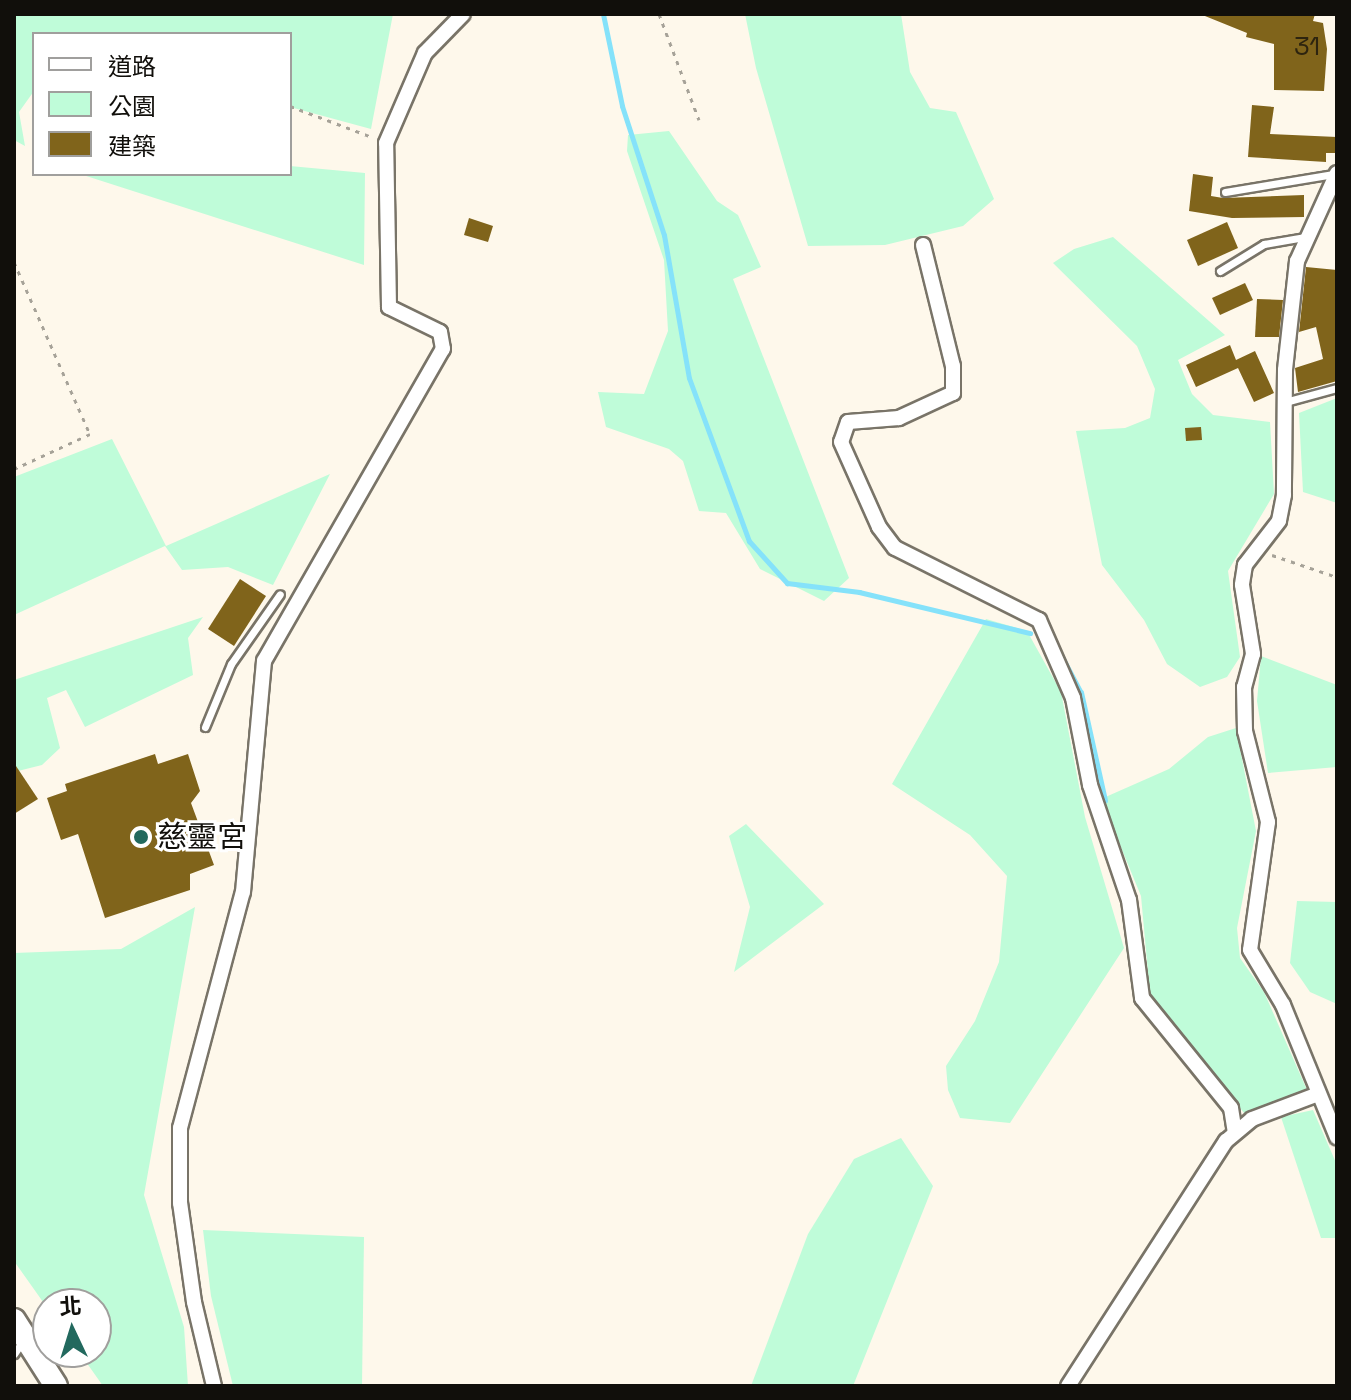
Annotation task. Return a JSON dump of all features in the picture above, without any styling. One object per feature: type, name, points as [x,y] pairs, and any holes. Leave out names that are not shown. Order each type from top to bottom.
[{"type":"main road","points":[[18,1337],[56,1386]]},
{"type":"street","points":[[214,1386],[194,1302],[180,1203],[180,1128],[243,892],[264,661],[443,349],[440,332],[389,307],[386,143],[425,53],[463,14]]},
{"type":"street","points":[[1335,174],[1305,237],[1289,315],[1284,495],[1279,521],[1245,565],[1242,585],[1253,654],[1244,687],[1245,731],[1268,822],[1250,950],[1283,1005],[1337,1137]]},
{"type":"street","points":[[923,245],[953,366],[953,393],[899,418],[848,422],[841,442],[879,527],[895,548],[1039,620],[1073,698],[1090,785],[1129,900],[1142,998],[1231,1108],[1235,1132]]},
{"type":"street","points":[[1068,1386],[1198,1177],[1235,1132],[1252,1119],[1318,1094]]},
{"type":"lane","points":[[1225,192],[1335,174]]},
{"type":"lane","points":[[1220,271],[1264,244],[1305,237]]},
{"type":"lane","points":[[1285,402],[1337,388]]},
{"type":"lane","points":[[205,727],[231,664],[280,594]]},
{"type":"path","points":[[659,14],[699,120]]},
{"type":"path","points":[[292,107],[386,143]]},
{"type":"path","points":[[14,262],[90,434],[14,469]]},
{"type":"path","points":[[1257,550],[1337,577]]},
{"type":"green space","points":[[14,14],[393,14],[371,129],[292,108],[292,32],[32,32],[32,94],[19,112],[25,146],[14,140]]},
{"type":"green space","points":[[745,14],[901,14],[910,72],[930,108],[956,112],[994,199],[963,226],[885,245],[808,246],[756,68]]},
{"type":"green space","points":[[669,131],[717,201],[738,215],[761,267],[733,279],[849,578],[824,601],[760,569],[726,513],[699,511],[683,461],[669,449],[606,427],[598,392],[644,394],[668,331],[664,260],[627,151],[628,135]]},
{"type":"green space","points":[[292,166],[365,173],[364,265],[86,176],[292,176]]},
{"type":"green space","points":[[1113,237],[1225,335],[1178,360],[1192,394],[1213,415],[1270,422],[1274,494],[1228,571],[1240,657],[1227,677],[1200,687],[1167,664],[1144,620],[1102,565],[1076,431],[1125,428],[1150,418],[1155,389],[1137,346],[1053,263],[1074,249]]},
{"type":"green space","points":[[1337,398],[1337,503],[1303,492],[1299,413]]},
{"type":"green space","points":[[112,439],[166,546],[330,474],[273,585],[228,567],[182,570],[165,546],[14,615],[14,477]]},
{"type":"green space","points":[[203,617],[188,638],[193,675],[85,727],[66,690],[47,698],[60,748],[42,765],[14,772],[14,680]]},
{"type":"green space","points":[[986,619],[1027,631],[1061,692],[1085,817],[1124,948],[1010,1123],[960,1118],[948,1090],[946,1066],[975,1021],[999,962],[1007,876],[970,835],[892,784]]},
{"type":"green space","points":[[1261,656],[1337,685],[1337,767],[1268,773],[1257,701]]},
{"type":"green space","points":[[1236,728],[1256,831],[1237,928],[1240,958],[1264,992],[1307,1090],[1244,1113],[1150,994],[1141,896],[1101,799],[1169,769],[1208,737]]},
{"type":"green space","points":[[746,824],[824,904],[734,972],[750,907],[729,836]]},
{"type":"green space","points":[[1297,901],[1337,902],[1337,1004],[1310,992],[1290,963]]},
{"type":"green space","points":[[195,907],[144,1195],[184,1327],[188,1386],[103,1386],[90,1368],[112,1368],[112,1288],[33,1288],[14,1261],[14,953],[121,949]]},
{"type":"green space","points":[[1313,1110],[1337,1165],[1337,1238],[1321,1238],[1281,1117]]},
{"type":"green space","points":[[901,1138],[933,1186],[853,1386],[751,1386],[808,1234],[854,1159]]},
{"type":"green space","points":[[203,1230],[364,1237],[362,1386],[233,1386],[211,1296]]},
{"type":"building","points":[[1200,14],[1315,14],[1313,21],[1323,23],[1327,49],[1324,91],[1274,90],[1274,44],[1246,37],[1247,33]]},
{"type":"building","points":[[1252,105],[1274,107],[1270,134],[1337,137],[1337,153],[1326,153],[1326,162],[1248,157]]},
{"type":"building","points":[[1193,174],[1213,177],[1211,196],[1304,195],[1304,217],[1232,218],[1189,211]]},
{"type":"building","points":[[469,218],[493,226],[488,242],[464,235]]},
{"type":"building","points":[[1227,222],[1238,248],[1198,266],[1187,240]]},
{"type":"building","points":[[1306,267],[1337,270],[1337,381],[1298,392],[1295,368],[1323,359],[1316,327],[1299,332]]},
{"type":"building","points":[[1245,283],[1253,300],[1220,315],[1212,298]]},
{"type":"building","points":[[1257,299],[1283,300],[1279,337],[1255,337]]},
{"type":"building","points":[[1230,345],[1236,360],[1255,351],[1274,393],[1254,402],[1238,368],[1196,387],[1186,365]]},
{"type":"building","points":[[1201,427],[1202,440],[1186,441],[1185,428]]},
{"type":"building","points":[[240,579],[266,596],[234,646],[208,629]]},
{"type":"building","name":"慈靈宮","points":[[155,754],[158,764],[188,754],[200,791],[191,803],[214,865],[190,874],[190,890],[105,918],[78,834],[61,840],[47,798],[67,791],[65,784]]},
{"type":"building","points":[[14,763],[38,799],[14,814]]},
{"type":"waterway","points":[[603,14],[622,106],[664,235],[689,378],[749,541],[787,583],[859,592],[1030,633]]},
{"type":"waterway","points":[[1062,657],[1081,692],[1105,800]]},
{"type":"place","name":"慈靈宮","points":[[141,837]]}]
